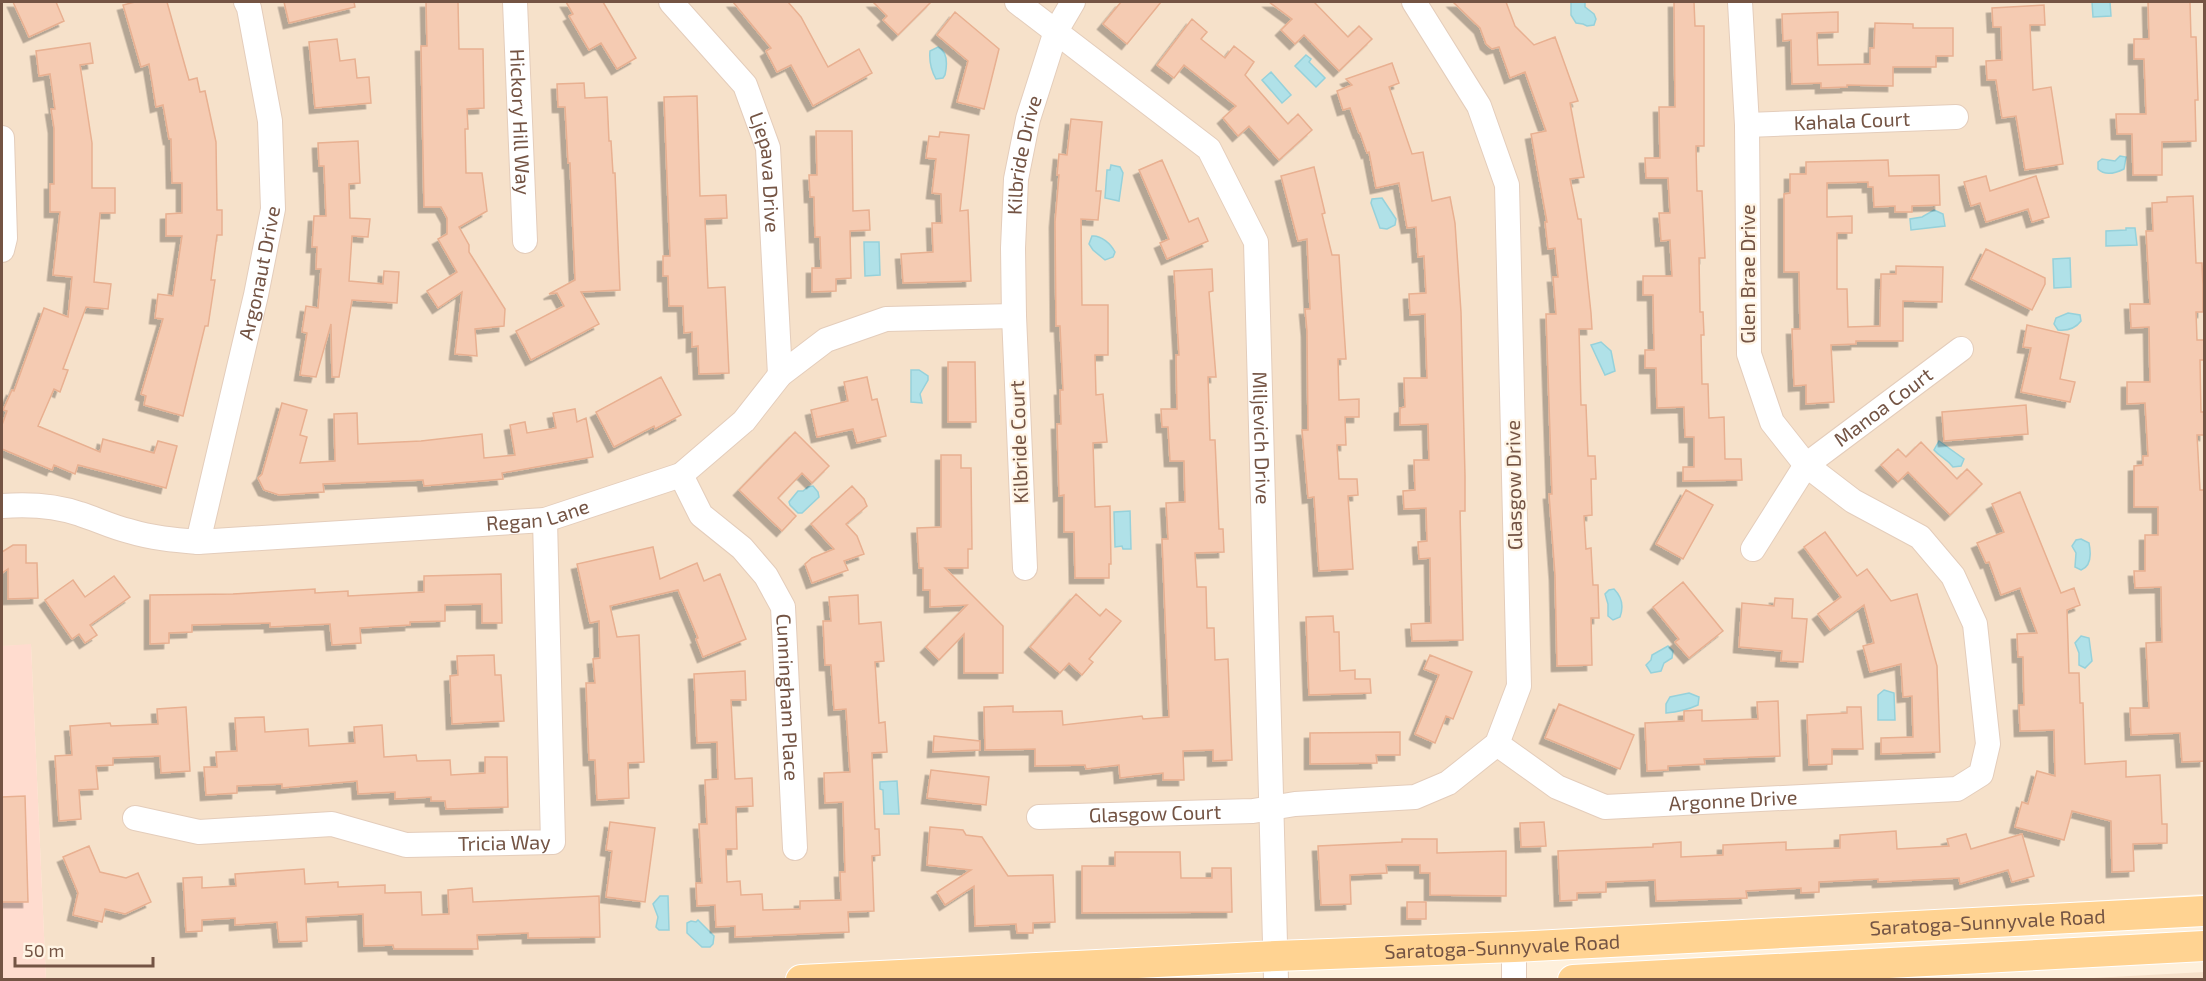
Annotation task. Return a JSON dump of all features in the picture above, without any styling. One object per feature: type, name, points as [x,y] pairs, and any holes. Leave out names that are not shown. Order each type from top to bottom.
[{"type":"main road","name":"Saratoga-Sunnyvale Road","points":[[801,980],[1276,968],[1514,947],[2205,911]]},
{"type":"main road","name":"Saratoga-Sunnyvale Road","points":[[1573,980],[2205,946]]},
{"type":"street","name":"Argonaut Drive","points":[[198,542],[256,295],[273,209],[270,121],[246,2]]},
{"type":"street","name":"Hickory Hill Way","points":[[515,2],[525,241]]},
{"type":"street","name":"Ljepava Drive","points":[[670,2],[745,85],[768,148],[780,375]]},
{"type":"street","name":"Miljevich Drive","points":[[1017,2],[1209,149],[1257,242],[1276,968]]},
{"type":"street","name":"Kilbride Drive","points":[[1014,316],[1013,248],[1016,179],[1028,119],[1056,31],[1073,2]]},
{"type":"street","name":"Glasgow Drive","points":[[1417,2],[1479,106],[1507,184],[1519,686],[1497,744]]},
{"type":"street","name":"Glen Brae Drive","points":[[1740,2],[1747,125],[1749,354],[1773,422],[1806,465],[1853,501],[1920,537],[1953,576],[1975,624],[1988,744],[1981,774]]},
{"type":"street","name":"Kahala Court","points":[[1747,125],[1956,117]]},
{"type":"street","points":[[2,138],[5,238],[2,250]]},
{"type":"street","name":"Regan Lane","points":[[2,506],[50,506],[78,513],[127,531],[164,540],[198,542],[545,520],[681,475],[744,422],[780,375],[826,340],[886,319],[1014,316]]},
{"type":"street","name":"Kilbride Court","points":[[1014,316],[1025,568]]},
{"type":"street","name":"Manoa Court","points":[[1806,465],[1961,349]]},
{"type":"street","points":[[1753,549],[1806,465]]},
{"type":"street","name":"Cunningham Place","points":[[681,475],[701,515],[742,548],[766,576],[783,607],[795,848]]},
{"type":"street","name":"Tricia Way","points":[[135,818],[199,832],[332,824],[406,845],[554,842],[545,520]]},
{"type":"street","name":"Argonne Drive","points":[[1497,744],[1557,787],[1605,807],[1957,789],[1981,774]]},
{"type":"street","points":[[1271,809],[1295,804],[1415,797],[1448,783],[1497,744]]},
{"type":"street","name":"Glasgow Court","points":[[1039,818],[1253,812],[1271,809]]},
{"type":"street","points":[[1514,947],[1514,980]]},
{"type":"shaded area","points":[[2,2],[2204,2],[2204,894],[818,979],[46,979],[31,645],[2,646]]},
{"type":"shaded area","points":[[31,644],[46,979],[2,980],[2,646]]},
{"type":"shaded area","points":[[2204,972],[2204,979],[2075,979]]},
{"type":"water","points":[[1571,2],[1585,2],[1585,7],[1594,14],[1596,19],[1594,25],[1576,23],[1571,15]]},
{"type":"water","points":[[2092,2],[2110,2],[2111,16],[2093,17]]},
{"type":"water","points":[[938,47],[944,52],[946,68],[943,78],[936,79],[931,65],[930,51]]},
{"type":"water","points":[[1306,55],[1311,59],[1309,62],[1325,78],[1316,87],[1295,66]]},
{"type":"water","points":[[1271,72],[1291,95],[1282,103],[1262,80]]},
{"type":"water","points":[[2120,156],[2126,157],[2124,169],[2107,173],[2098,169],[2098,162],[2102,159],[2115,161]]},
{"type":"water","points":[[1111,165],[1120,167],[1123,173],[1119,201],[1105,198],[1107,170],[1110,170]]},
{"type":"water","points":[[1382,198],[1396,219],[1395,225],[1387,229],[1380,228],[1371,203],[1372,199]]},
{"type":"water","points":[[1934,210],[1943,214],[1945,226],[1911,230],[1910,219],[1922,217]]},
{"type":"water","points":[[2126,228],[2135,228],[2137,245],[2106,246],[2106,231],[2126,230]]},
{"type":"water","points":[[1092,236],[1099,237],[1108,243],[1115,252],[1113,257],[1105,260],[1093,250],[1089,244]]},
{"type":"water","points":[[864,242],[879,242],[880,275],[865,276]]},
{"type":"water","points":[[2070,258],[2071,287],[2054,288],[2053,259]]},
{"type":"water","points":[[2068,313],[2080,315],[2081,321],[2071,329],[2058,330],[2054,324],[2056,318]]},
{"type":"water","points":[[1601,342],[1611,351],[1615,371],[1605,375],[1591,345]]},
{"type":"water","points":[[911,370],[919,370],[928,376],[920,394],[922,403],[911,402]]},
{"type":"water","points":[[1939,441],[1964,459],[1961,466],[1953,467],[1934,450]]},
{"type":"water","points":[[813,486],[819,497],[802,513],[798,513],[789,502],[798,491]]},
{"type":"water","points":[[1130,511],[1131,549],[1123,549],[1122,546],[1115,547],[1114,512]]},
{"type":"water","points":[[2081,539],[2089,543],[2090,555],[2087,566],[2081,570],[2075,567],[2076,553],[2072,546],[2076,540]]},
{"type":"water","points":[[1614,589],[1619,595],[1622,609],[1620,617],[1613,620],[1608,616],[1605,594]]},
{"type":"water","points":[[2081,636],[2089,638],[2092,661],[2085,668],[2079,665],[2079,653],[2075,643]]},
{"type":"water","points":[[1668,646],[1673,651],[1672,658],[1664,663],[1661,671],[1651,673],[1646,665],[1652,655]]},
{"type":"water","points":[[1884,690],[1894,693],[1895,720],[1878,720],[1878,695]]},
{"type":"water","points":[[1689,693],[1699,697],[1698,705],[1666,713],[1666,704],[1670,697]]},
{"type":"water","points":[[897,781],[899,814],[884,814],[883,790],[880,789],[880,782]]},
{"type":"water","points":[[660,896],[668,896],[669,930],[659,930],[656,927],[658,917],[653,904]]},
{"type":"water","points":[[698,920],[714,936],[710,947],[702,947],[687,933],[687,923]]},
{"type":"building","points":[[13,2],[56,2],[64,21],[29,37]]},
{"type":"building","points":[[135,2],[167,2],[189,80],[197,78],[200,92],[205,91],[216,142],[217,210],[222,210],[222,235],[217,235],[211,280],[215,280],[208,326],[205,326],[183,416],[144,405],[146,396],[141,394],[163,319],[155,318],[158,294],[173,296],[182,236],[166,236],[166,214],[182,213],[182,183],[172,183],[171,139],[169,139],[163,105],[156,107],[149,64],[141,67],[123,5]]},
{"type":"building","points":[[284,2],[354,2],[355,7],[289,23]]},
{"type":"building","points":[[426,2],[458,2],[459,49],[483,49],[484,108],[467,109],[466,173],[482,173],[487,211],[459,227],[469,245],[469,252],[505,309],[504,326],[475,329],[477,356],[455,354],[462,292],[438,308],[427,291],[457,272],[438,239],[447,234],[447,218],[441,207],[424,207],[421,46],[427,46]]},
{"type":"building","points":[[566,2],[603,2],[636,58],[617,69],[601,43],[589,50],[569,16],[573,14]]},
{"type":"building","points":[[733,2],[788,2],[801,17],[828,67],[859,49],[872,73],[813,106],[791,65],[777,72],[766,51],[771,48]]},
{"type":"building","points":[[873,2],[931,2],[898,35],[883,20],[887,16]]},
{"type":"building","points":[[1121,2],[1161,2],[1127,44],[1103,24]]},
{"type":"building","points":[[1269,2],[1314,2],[1348,37],[1359,26],[1372,39],[1339,71],[1304,35],[1295,44],[1281,30],[1292,19]]},
{"type":"building","points":[[1453,2],[1506,2],[1515,26],[1534,45],[1555,37],[1578,101],[1570,103],[1584,177],[1570,179],[1578,219],[1581,219],[1592,329],[1579,329],[1581,405],[1586,405],[1588,456],[1595,456],[1596,479],[1591,479],[1592,515],[1584,516],[1586,549],[1591,548],[1593,585],[1598,585],[1599,618],[1591,618],[1592,665],[1557,666],[1555,575],[1549,494],[1552,494],[1546,314],[1556,314],[1553,277],[1558,277],[1555,248],[1548,249],[1545,222],[1547,222],[1531,134],[1546,131],[1525,72],[1510,78],[1499,47],[1492,49],[1486,44],[1480,28]]},
{"type":"building","points":[[1674,2],[1694,2],[1695,26],[1704,26],[1704,146],[1696,146],[1697,191],[1702,191],[1705,258],[1699,258],[1700,312],[1703,312],[1704,335],[1701,335],[1702,384],[1708,384],[1709,418],[1724,417],[1725,459],[1741,459],[1742,480],[1683,481],[1683,467],[1694,467],[1694,437],[1685,437],[1684,407],[1657,408],[1656,368],[1645,368],[1645,350],[1654,350],[1653,295],[1643,295],[1643,276],[1672,276],[1670,240],[1661,241],[1659,213],[1670,213],[1668,178],[1646,178],[1645,158],[1660,158],[1659,107],[1675,107]]},
{"type":"building","points":[[2148,2],[2190,2],[2191,37],[2196,37],[2198,100],[2195,100],[2196,141],[2162,142],[2162,175],[2133,175],[2132,134],[2117,134],[2116,114],[2146,114],[2144,59],[2134,59],[2134,39],[2149,39]]},
{"type":"building","points":[[2044,5],[2045,25],[2030,25],[2033,90],[2051,87],[2063,164],[2025,170],[2016,116],[2002,118],[1996,80],[1987,80],[1986,61],[2002,60],[2001,27],[1993,27],[1992,8]]},
{"type":"building","points":[[955,12],[999,49],[984,109],[957,102],[968,61],[937,35]]},
{"type":"building","points":[[1838,12],[1838,32],[1817,33],[1818,65],[1870,64],[1870,48],[1874,48],[1875,23],[1913,24],[1913,28],[1953,28],[1953,56],[1936,56],[1936,67],[1893,67],[1893,86],[1847,85],[1847,87],[1821,88],[1821,83],[1792,84],[1791,40],[1783,41],[1782,14]]},
{"type":"building","points":[[1192,19],[1207,32],[1201,39],[1225,58],[1234,46],[1254,62],[1245,75],[1288,124],[1298,114],[1312,130],[1279,160],[1249,126],[1238,136],[1223,118],[1236,106],[1184,65],[1174,78],[1157,65]]},
{"type":"building","points":[[337,39],[340,61],[355,59],[357,78],[369,77],[371,103],[315,108],[309,42]]},
{"type":"building","points":[[90,43],[93,63],[80,65],[92,143],[92,188],[115,188],[115,213],[100,213],[94,282],[111,284],[108,309],[86,307],[63,369],[68,370],[60,392],[54,389],[38,426],[100,452],[103,439],[154,453],[158,441],[177,446],[166,488],[78,465],[75,474],[54,465],[52,470],[2,449],[2,425],[7,411],[3,410],[12,390],[14,391],[44,308],[68,317],[72,277],[53,275],[60,212],[50,212],[50,184],[54,184],[54,128],[51,109],[55,109],[50,74],[39,76],[36,51]]},
{"type":"building","points":[[1392,63],[1399,83],[1389,87],[1412,154],[1423,152],[1432,201],[1450,197],[1455,223],[1461,312],[1465,476],[1465,511],[1460,511],[1463,640],[1412,641],[1411,624],[1431,623],[1430,558],[1419,559],[1418,542],[1427,541],[1426,508],[1404,509],[1403,491],[1415,490],[1414,460],[1429,460],[1428,424],[1400,425],[1400,408],[1405,407],[1404,378],[1427,378],[1425,314],[1410,315],[1409,294],[1426,293],[1424,256],[1418,257],[1416,227],[1407,228],[1399,183],[1376,188],[1369,152],[1367,153],[1350,108],[1343,110],[1337,91],[1352,85],[1346,79]]},
{"type":"building","points":[[584,83],[585,98],[607,97],[609,141],[611,141],[613,173],[615,173],[620,290],[581,292],[599,324],[531,360],[516,331],[564,306],[557,293],[549,294],[575,280],[565,107],[558,107],[557,84]]},
{"type":"building","points":[[697,96],[700,196],[726,195],[727,218],[705,219],[708,288],[725,287],[729,373],[699,374],[698,346],[692,347],[692,332],[684,333],[683,306],[669,306],[668,276],[663,276],[663,256],[670,256],[664,97]]},
{"type":"building","points":[[1071,119],[1102,122],[1096,191],[1101,191],[1098,220],[1081,219],[1082,305],[1108,305],[1108,355],[1095,355],[1096,395],[1103,394],[1107,442],[1093,443],[1095,507],[1110,506],[1111,564],[1109,564],[1109,578],[1075,578],[1074,532],[1064,532],[1064,495],[1059,496],[1057,424],[1061,424],[1060,390],[1063,390],[1060,326],[1056,326],[1055,222],[1059,154],[1067,155]]},
{"type":"building","points":[[816,131],[852,131],[853,211],[869,210],[870,230],[850,231],[851,278],[836,279],[836,291],[812,292],[812,268],[821,268],[820,237],[815,237],[814,197],[810,197],[809,175],[817,175]]},
{"type":"building","points":[[940,132],[969,135],[960,211],[968,210],[971,281],[903,283],[901,254],[933,252],[932,223],[942,223],[941,194],[932,193],[936,159],[926,158],[929,136],[939,137]]},
{"type":"building","points":[[358,141],[360,183],[349,184],[350,218],[370,219],[368,237],[352,236],[349,281],[383,284],[384,271],[399,272],[397,303],[352,300],[339,377],[332,377],[331,324],[316,377],[300,375],[307,333],[302,332],[306,306],[318,308],[321,269],[316,269],[317,247],[312,247],[314,216],[326,216],[324,166],[319,166],[318,143]]},
{"type":"building","points":[[1162,160],[1189,222],[1198,218],[1208,241],[1167,259],[1160,243],[1169,239],[1139,170]]},
{"type":"building","points":[[1888,160],[1889,176],[1939,175],[1940,205],[1912,206],[1912,212],[1895,212],[1895,206],[1874,207],[1873,187],[1868,187],[1868,182],[1827,183],[1827,217],[1852,216],[1852,233],[1837,233],[1837,289],[1847,289],[1848,327],[1880,326],[1881,274],[1896,274],[1896,266],[1943,267],[1942,302],[1903,301],[1903,341],[1856,341],[1856,344],[1831,345],[1834,402],[1806,404],[1806,385],[1794,386],[1792,329],[1800,329],[1799,272],[1784,272],[1784,194],[1790,193],[1790,174],[1806,174],[1806,162]]},
{"type":"building","points":[[1314,167],[1332,255],[1339,255],[1346,359],[1338,359],[1339,400],[1359,399],[1359,417],[1345,417],[1346,445],[1337,445],[1339,479],[1357,479],[1358,495],[1348,496],[1353,569],[1319,571],[1314,497],[1308,498],[1302,430],[1308,430],[1305,309],[1310,309],[1307,239],[1298,241],[1281,176]]},
{"type":"building","points":[[1986,176],[1990,191],[2036,176],[2049,217],[2032,222],[2028,209],[1986,222],[1980,203],[1971,206],[1964,182]]},
{"type":"building","points":[[2193,196],[2196,263],[2202,263],[2203,286],[2203,312],[2196,312],[2197,340],[2204,340],[2205,360],[2200,360],[2201,412],[2205,412],[2205,435],[2197,435],[2200,490],[2205,490],[2205,761],[2182,762],[2180,733],[2131,735],[2130,708],[2149,708],[2146,643],[2162,642],[2161,587],[2135,588],[2134,571],[2145,571],[2145,535],[2158,535],[2158,507],[2134,507],[2134,466],[2143,465],[2143,456],[2148,456],[2145,403],[2127,404],[2127,382],[2150,382],[2149,327],[2131,328],[2130,304],[2150,304],[2146,231],[2153,231],[2152,203],[2167,202],[2167,197]]},
{"type":"building","points":[[1986,249],[2045,278],[2045,284],[2032,310],[1971,279]]},
{"type":"building","points":[[1212,269],[1213,291],[1209,292],[1216,377],[1208,377],[1210,440],[1215,440],[1219,529],[1223,529],[1224,552],[1195,553],[1197,587],[1206,587],[1207,628],[1214,628],[1215,660],[1228,659],[1232,760],[1213,761],[1213,750],[1183,751],[1184,780],[1163,780],[1163,773],[1120,778],[1119,765],[1086,769],[1085,765],[1035,766],[1035,749],[985,750],[984,707],[1013,706],[1013,712],[1062,711],[1063,725],[1142,716],[1143,719],[1169,717],[1162,539],[1168,539],[1166,503],[1185,502],[1184,461],[1170,461],[1168,427],[1162,427],[1161,409],[1177,409],[1176,355],[1179,355],[1174,271]]},
{"type":"building","points":[[2027,325],[2069,335],[2060,379],[2075,382],[2070,402],[2021,392],[2031,348],[2023,347]]},
{"type":"building","points":[[948,362],[975,362],[976,422],[948,422]]},
{"type":"building","points":[[661,377],[681,415],[614,447],[596,412]]},
{"type":"building","points":[[867,377],[872,400],[877,399],[886,436],[857,443],[853,429],[817,437],[811,410],[848,401],[844,382]]},
{"type":"building","points":[[282,403],[307,410],[300,435],[307,437],[300,463],[335,461],[334,414],[357,413],[358,444],[421,441],[482,434],[484,458],[515,455],[510,425],[525,422],[527,433],[556,428],[553,413],[575,409],[577,422],[586,418],[593,457],[502,473],[503,479],[424,486],[423,480],[323,484],[324,492],[279,495],[264,490],[258,478],[262,474]]},
{"type":"building","points":[[2026,405],[2028,434],[1944,441],[1942,412]]},
{"type":"building","points":[[795,432],[829,466],[812,483],[802,473],[778,498],[796,516],[782,531],[739,490]]},
{"type":"building","points":[[1921,442],[1957,479],[1967,469],[1982,484],[1950,515],[1908,472],[1898,482],[1881,465],[1898,449],[1906,457]]},
{"type":"building","points":[[941,455],[961,455],[961,468],[971,468],[972,549],[968,549],[968,568],[945,568],[1003,626],[1003,673],[964,673],[964,634],[939,660],[926,647],[967,605],[930,607],[930,590],[923,590],[923,568],[919,568],[917,528],[941,527]]},
{"type":"building","points":[[852,486],[867,506],[846,524],[857,536],[864,554],[844,561],[848,570],[812,583],[805,564],[812,558],[834,549],[811,524]]},
{"type":"building","points":[[1686,490],[1713,505],[1683,559],[1656,544]]},
{"type":"building","points":[[2020,492],[2061,593],[2074,588],[2080,605],[2067,610],[2069,673],[2079,673],[2080,703],[2083,703],[2085,764],[2126,761],[2126,777],[2160,775],[2162,824],[2167,824],[2167,843],[2133,844],[2134,871],[2112,872],[2111,821],[2072,811],[2064,840],[2015,827],[2022,802],[2028,804],[2037,771],[2055,776],[2054,730],[2020,731],[2019,705],[2024,705],[2023,657],[2018,657],[2017,634],[2037,633],[2020,588],[2001,595],[1989,562],[1986,563],[1977,543],[2004,532],[1992,504]]},
{"type":"building","points":[[1825,532],[1857,576],[1867,569],[1891,601],[1917,594],[1937,666],[1940,752],[1881,754],[1881,738],[1913,737],[1912,696],[1903,697],[1901,664],[1870,672],[1863,646],[1874,643],[1864,605],[1830,630],[1818,614],[1841,597],[1804,547]]},
{"type":"building","points":[[13,545],[26,545],[26,563],[37,563],[38,598],[8,599],[8,569],[2,573],[2,552]]},
{"type":"building","points":[[653,547],[660,579],[697,563],[704,581],[720,574],[746,639],[703,657],[696,639],[698,638],[678,590],[610,606],[617,637],[639,635],[644,762],[628,763],[629,798],[597,800],[595,760],[589,760],[586,683],[595,683],[593,659],[600,658],[599,621],[590,623],[577,564]]},
{"type":"building","points":[[501,574],[502,623],[482,623],[482,604],[445,605],[445,621],[410,622],[410,625],[360,628],[361,643],[332,645],[330,624],[270,627],[270,623],[192,625],[192,632],[169,633],[169,643],[150,644],[150,595],[233,594],[315,589],[315,593],[348,591],[348,596],[424,592],[424,576]]},
{"type":"building","points":[[114,576],[130,597],[90,625],[97,635],[85,643],[79,634],[72,639],[45,600],[73,580],[85,597]]},
{"type":"building","points":[[1683,582],[1723,631],[1689,658],[1675,642],[1679,639],[1653,607]]},
{"type":"building","points":[[1076,594],[1100,616],[1106,609],[1121,621],[1089,659],[1093,662],[1082,675],[1069,663],[1060,673],[1030,647]]},
{"type":"building","points":[[858,595],[859,624],[881,622],[884,661],[875,662],[879,723],[885,722],[887,752],[872,753],[875,829],[879,829],[880,855],[872,856],[874,911],[848,912],[849,932],[735,937],[735,926],[716,927],[715,905],[697,906],[696,883],[702,883],[699,824],[707,824],[705,780],[718,779],[717,742],[697,743],[694,674],[745,671],[746,700],[731,700],[735,779],[752,778],[753,806],[736,807],[737,849],[726,849],[727,882],[740,881],[741,895],[762,894],[763,910],[800,909],[800,901],[841,900],[840,872],[845,872],[843,802],[825,803],[824,773],[850,772],[846,709],[834,710],[831,665],[825,665],[823,621],[831,621],[829,597]]},
{"type":"building","points":[[1775,598],[1793,599],[1792,618],[1807,619],[1803,662],[1781,661],[1782,651],[1739,647],[1742,603],[1774,606]]},
{"type":"building","points":[[1333,616],[1334,632],[1339,632],[1340,671],[1355,670],[1355,679],[1370,679],[1371,693],[1309,695],[1306,617]]},
{"type":"building","points":[[494,655],[495,675],[501,675],[504,721],[452,724],[450,676],[458,675],[457,656]]},
{"type":"building","points":[[1430,655],[1472,672],[1453,719],[1446,716],[1435,743],[1415,734],[1439,675],[1424,669]]},
{"type":"building","points":[[1778,701],[1780,756],[1704,759],[1705,764],[1668,766],[1668,770],[1647,771],[1645,723],[1684,721],[1684,711],[1702,710],[1702,721],[1758,719],[1757,702]]},
{"type":"building","points":[[1559,704],[1634,735],[1620,769],[1545,738]]},
{"type":"building","points":[[186,707],[190,771],[161,773],[160,756],[113,758],[113,765],[96,766],[98,789],[79,790],[81,819],[59,821],[55,756],[72,755],[70,726],[110,723],[111,726],[158,724],[157,709]]},
{"type":"building","points":[[1847,707],[1861,707],[1863,749],[1832,749],[1832,764],[1809,765],[1807,715],[1847,713]]},
{"type":"building","points":[[264,717],[265,732],[308,729],[309,746],[355,743],[354,727],[382,725],[384,757],[416,755],[417,761],[450,760],[451,775],[485,773],[485,757],[507,757],[508,807],[446,809],[445,801],[431,801],[431,797],[395,799],[395,792],[358,794],[357,781],[282,788],[282,784],[237,786],[237,793],[206,795],[204,767],[217,767],[216,752],[237,751],[235,718]]},
{"type":"building","points":[[1400,732],[1400,755],[1376,755],[1377,763],[1310,764],[1310,733]]},
{"type":"building","points":[[934,736],[980,741],[980,750],[933,752]]},
{"type":"building","points":[[931,770],[989,777],[986,805],[927,798]]},
{"type":"building","points":[[25,796],[28,902],[2,902],[2,797]]},
{"type":"building","points":[[610,822],[655,828],[645,902],[606,897],[612,851],[606,850]]},
{"type":"building","points":[[1544,822],[1546,846],[1521,847],[1520,823]]},
{"type":"building","points":[[930,827],[963,830],[966,835],[982,837],[1008,876],[1053,875],[1055,922],[1033,923],[1033,933],[1017,933],[1016,924],[975,926],[974,886],[945,905],[937,892],[971,870],[927,865]]},
{"type":"building","points":[[1896,831],[1897,849],[1949,846],[1947,839],[1966,834],[1971,849],[2022,834],[2034,876],[2012,882],[2008,870],[1960,884],[1959,878],[1819,882],[1819,892],[1801,893],[1801,888],[1746,891],[1747,898],[1656,901],[1655,880],[1606,882],[1606,892],[1577,893],[1577,900],[1560,901],[1558,851],[1653,847],[1653,844],[1681,842],[1681,857],[1723,855],[1723,845],[1786,842],[1786,850],[1840,848],[1840,835]]},
{"type":"building","points":[[1402,839],[1437,839],[1437,853],[1506,851],[1506,896],[1430,895],[1430,873],[1420,873],[1420,865],[1386,865],[1387,873],[1350,875],[1351,904],[1321,905],[1318,846],[1402,842]]},
{"type":"building","points":[[89,846],[100,872],[126,878],[138,873],[151,902],[125,914],[105,909],[102,922],[73,915],[78,893],[63,857]]},
{"type":"building","points":[[1115,852],[1180,852],[1181,878],[1212,878],[1212,868],[1231,868],[1232,912],[1082,913],[1082,866],[1115,866]]},
{"type":"building","points":[[304,869],[305,884],[338,882],[338,887],[385,885],[385,893],[421,892],[422,915],[449,914],[448,890],[472,888],[473,902],[599,896],[600,937],[528,938],[528,933],[477,935],[478,949],[394,949],[393,945],[364,946],[363,914],[306,917],[307,941],[279,942],[277,922],[235,925],[235,918],[202,920],[202,931],[186,932],[183,878],[202,877],[202,888],[236,886],[235,874]]},
{"type":"building","points":[[1407,902],[1426,902],[1426,919],[1407,919]]}]
